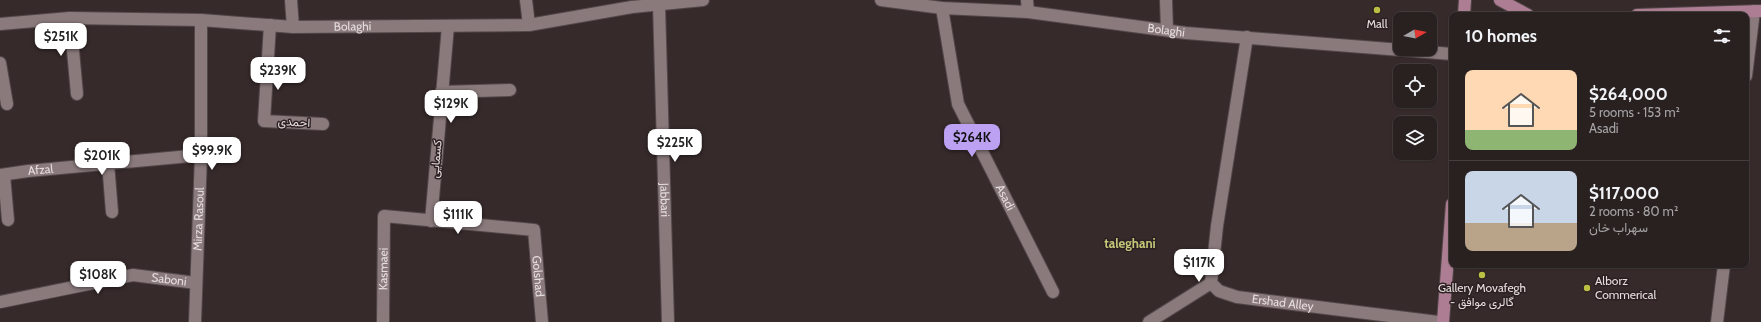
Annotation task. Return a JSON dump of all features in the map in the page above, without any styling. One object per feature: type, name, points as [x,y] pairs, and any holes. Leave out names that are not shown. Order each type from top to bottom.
[{"type":"main road","points":[[1464,12],[1465,0]]},
{"type":"main road","points":[[1500,0],[1522,12]]},
{"type":"main road","points":[[1727,12],[1757,11]]},
{"type":"main road","points":[[1443,322],[1449,243]]},
{"type":"street","points":[[291,0],[293,27]]},
{"type":"street","points":[[526,0],[529,25]]},
{"type":"street","name":"Bolaghi","points":[[0,24],[70,18],[201,20],[293,27],[529,25],[632,6],[703,0]]},
{"type":"street","name":"Bolaghi","points":[[881,0],[942,8],[1028,12],[1167,30],[1449,54]]},
{"type":"street","points":[[1027,0],[1028,12]]},
{"type":"street","points":[[1166,0],[1167,30]]},
{"type":"street","name":"Jabbari","points":[[658,5],[668,322]]},
{"type":"street","name":"Asadi","points":[[942,8],[958,104],[1053,292]]},
{"type":"street","points":[[1749,58],[1757,11]]},
{"type":"street","points":[[70,18],[77,94]]},
{"type":"street","name":"Mirza Rasoul","points":[[195,322],[200,155],[201,20]]},
{"type":"street","name":"احمدی","points":[[270,25],[264,120],[323,124]]},
{"type":"street","name":"کسمایی","points":[[431,221],[441,92],[448,26]]},
{"type":"street","points":[[1149,322],[1211,283],[1217,226],[1248,37]]},
{"type":"street","points":[[0,63],[7,104]]},
{"type":"street","points":[[441,92],[510,90]]},
{"type":"street","name":"Afzal","points":[[2,175],[200,155]]},
{"type":"street","points":[[108,164],[112,212]]},
{"type":"street","points":[[2,175],[8,220]]},
{"type":"street","name":"Kasmaei","points":[[383,322],[384,216],[431,221]]},
{"type":"street","name":"Golshad","points":[[431,221],[534,230],[542,322]]},
{"type":"street","points":[[1717,322],[1724,268]]},
{"type":"street","name":"Saboni","points":[[0,302],[133,275],[196,283]]},
{"type":"street","name":"Ershad Alley","points":[[1211,283],[1219,291],[1237,297],[1438,322]]},
{"type":"place","name":"Mall","points":[[1377,10]]},
{"type":"place","name":"Gallery Movafegh - گالری موافق","points":[[1482,275]]},
{"type":"place","name":"Alborz Commerical","points":[[1587,288]]},
{"type":"district","name":"taleghani","points":[[1130,243]]}]
